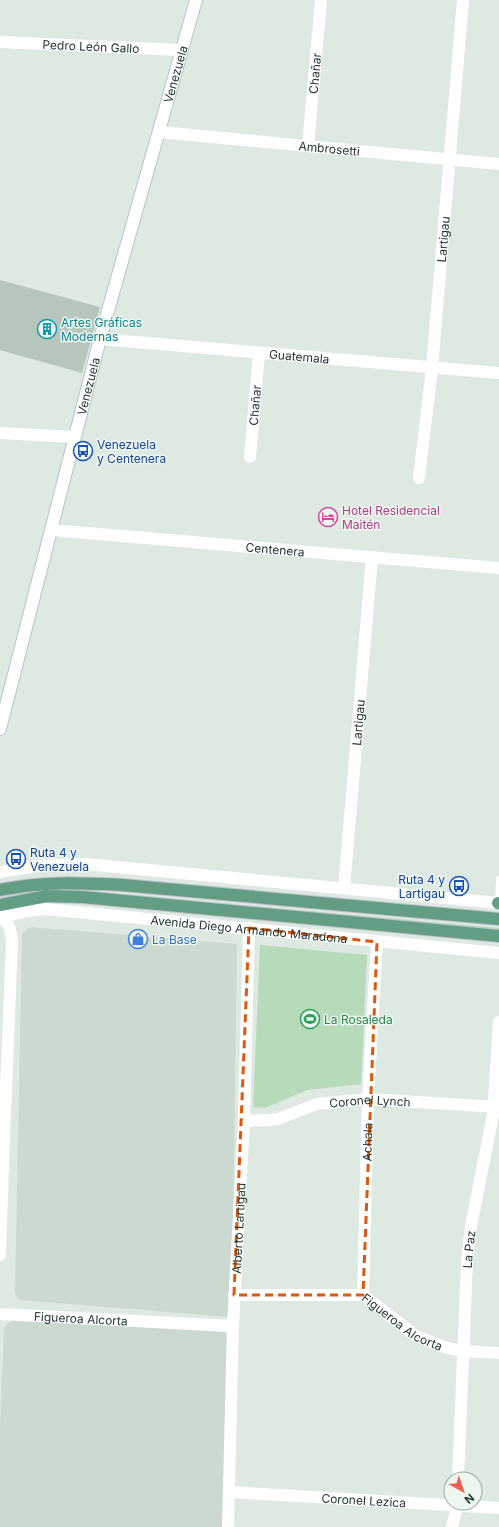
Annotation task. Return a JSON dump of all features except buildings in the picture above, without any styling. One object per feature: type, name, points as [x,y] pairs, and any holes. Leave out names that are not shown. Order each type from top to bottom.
[{"type":"main road","points":[[0,890],[40,883],[72,882],[499,919]]},
{"type":"main road","name":"Avenida Diego Armando Maradona","points":[[0,904],[47,896],[82,897],[499,936]]},
{"type":"street","name":"Venezuela","points":[[0,729],[100,339],[196,0]]},
{"type":"street","name":"Chañar","points":[[308,146],[321,0]]},
{"type":"street","name":"Lartigau","points":[[419,478],[432,368],[463,0]]},
{"type":"street","name":"Pedro León Gallo","points":[[0,42],[181,50]]},
{"type":"street","name":"Ambrosetti","points":[[159,132],[499,164]]},
{"type":"street","name":"Guatemala","points":[[100,339],[499,373]]},
{"type":"street","name":"Chañar","points":[[250,457],[259,353]]},
{"type":"street","points":[[0,434],[74,437]]},
{"type":"street","name":"Centenera","points":[[51,530],[499,568]]},
{"type":"street","name":"Lartigau","points":[[344,888],[372,557]]},
{"type":"street","points":[[0,872],[37,866],[85,864],[499,903]]},
{"type":"street","name":"Avenida Diego Armando Maradona","points":[[1,915],[45,909],[499,953]]},
{"type":"street","points":[[0,1255],[2,1137],[12,942],[10,928],[1,915]]},
{"type":"street","name":"Alberto Lartigau","points":[[228,1527],[234,1295],[244,1120],[249,928]]},
{"type":"street","name":"Achala","points":[[363,1295],[368,1100],[377,942]]},
{"type":"street","name":"La Paz","points":[[458,1471],[464,1299],[471,1226],[497,1106],[499,1022]]},
{"type":"street","name":"Coronel Lynch","points":[[244,1120],[273,1120],[317,1104],[368,1100],[497,1106]]},
{"type":"street","name":"Figueroa Alcorta","points":[[234,1295],[363,1295],[416,1336],[444,1347],[499,1353]]},
{"type":"street","name":"Figueroa Alcorta","points":[[0,1314],[233,1326]]},
{"type":"street","name":"Coronel Lezica","points":[[229,1492],[443,1503]]},
{"type":"street","name":"Coronel Lezica","points":[[483,1506],[499,1508]]},
{"type":"street","points":[[452,1527],[456,1511]]},
{"type":"lane","points":[[499,879],[499,903]]},
{"type":"highlighted area","points":[[249,928],[377,942],[363,1295],[234,1295]]},
{"type":"shaded area","points":[[30,927],[237,944],[232,1313],[230,1317],[20,1300],[15,1294],[22,934]]},
{"type":"shaded area","points":[[13,1320],[222,1332],[228,1334],[224,1527],[0,1527],[0,1427],[4,1329],[6,1325]]},
{"type":"green space","points":[[285,909],[499,928],[499,930],[283,911]]},
{"type":"green space","name":"La Rosaleda","points":[[260,945],[367,955],[361,1084],[307,1090],[265,1108],[253,1107]]},
{"type":"place","name":"Artes Gráficas Modernas","points":[[47,329]]},
{"type":"place","name":"Venezuela y Centenera","points":[[83,451]]},
{"type":"place","name":"Hotel Residencial Maitén","points":[[328,517]]},
{"type":"place","name":"Ruta 4 y Venezuela","points":[[16,859]]},
{"type":"place","name":"Ruta 4 y Lartigau","points":[[459,886]]},
{"type":"place","name":"La Base","points":[[138,939]]},
{"type":"place","name":"La Rosaleda","points":[[310,1019]]}]
